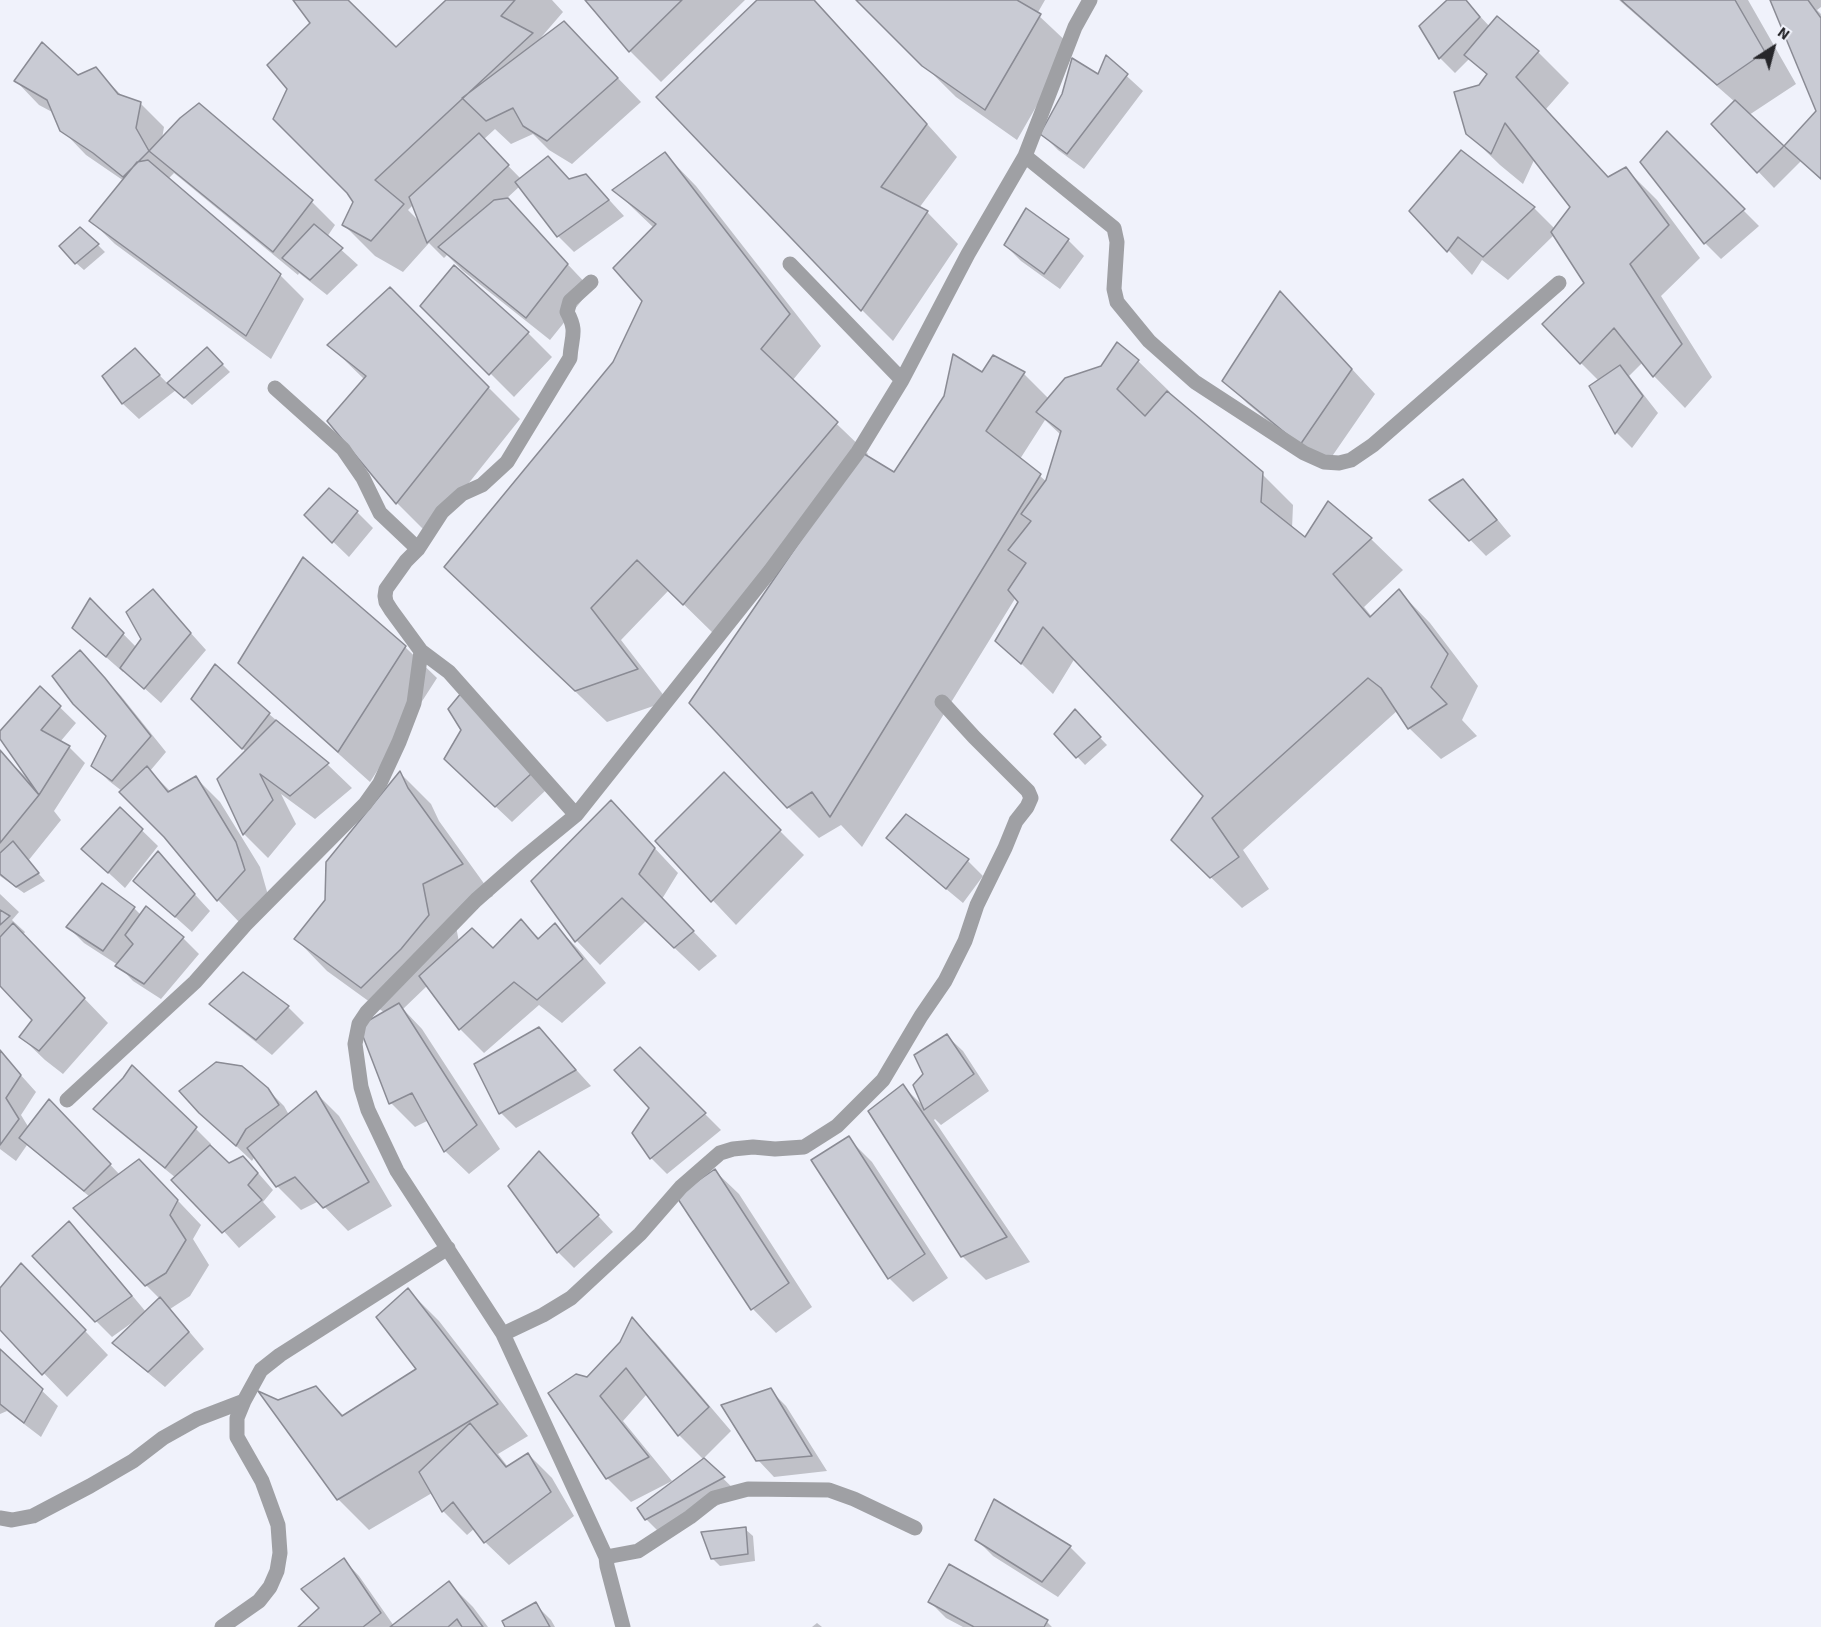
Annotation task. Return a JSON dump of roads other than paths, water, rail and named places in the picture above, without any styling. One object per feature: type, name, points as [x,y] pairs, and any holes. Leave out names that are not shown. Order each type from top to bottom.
[{"type":"street","points":[[623,1627],[606,1557],[503,1334],[397,1172],[368,1110],[361,1087],[355,1044],[359,1024],[367,1012],[476,900],[576,815],[770,571],[858,452],[902,380],[968,254],[1025,156],[1075,27],[1090,0]]},
{"type":"street","points":[[1025,156],[1114,228],[1117,242],[1114,289],[1117,302],[1149,341],[1195,382],[1304,453],[1324,462],[1339,463],[1351,460],[1373,445],[1559,283]]},
{"type":"street","points":[[790,264],[902,380]]},
{"type":"street","points":[[576,815],[448,672],[421,651],[391,610],[385,596],[386,589],[418,549],[442,512],[462,494],[482,485],[507,462],[570,358],[574,333],[573,324],[567,312],[570,301],[591,282]]},
{"type":"street","points":[[275,388],[343,448],[363,478],[380,513],[418,549]]},
{"type":"street","points":[[67,1100],[195,982],[245,925],[365,804],[380,783],[414,703],[421,651]]},
{"type":"street","points":[[503,1334],[543,1315],[571,1298],[640,1234],[681,1187],[720,1153],[753,1147],[775,1149],[804,1147],[837,1126],[883,1080],[945,981],[965,941],[977,905],[1016,821],[1031,798],[1028,791],[942,702]]},
{"type":"street","points":[[222,1627],[259,1601],[270,1587],[277,1571],[280,1553],[278,1525],[262,1481],[237,1437],[237,1418],[261,1370],[280,1355],[448,1248]]},
{"type":"street","points":[[0,1518],[12,1520],[33,1516],[90,1486],[196,1419],[244,1401]]},
{"type":"street","points":[[606,1557],[638,1551],[690,1517],[714,1498],[748,1489],[829,1490],[854,1499],[915,1528]]}]
